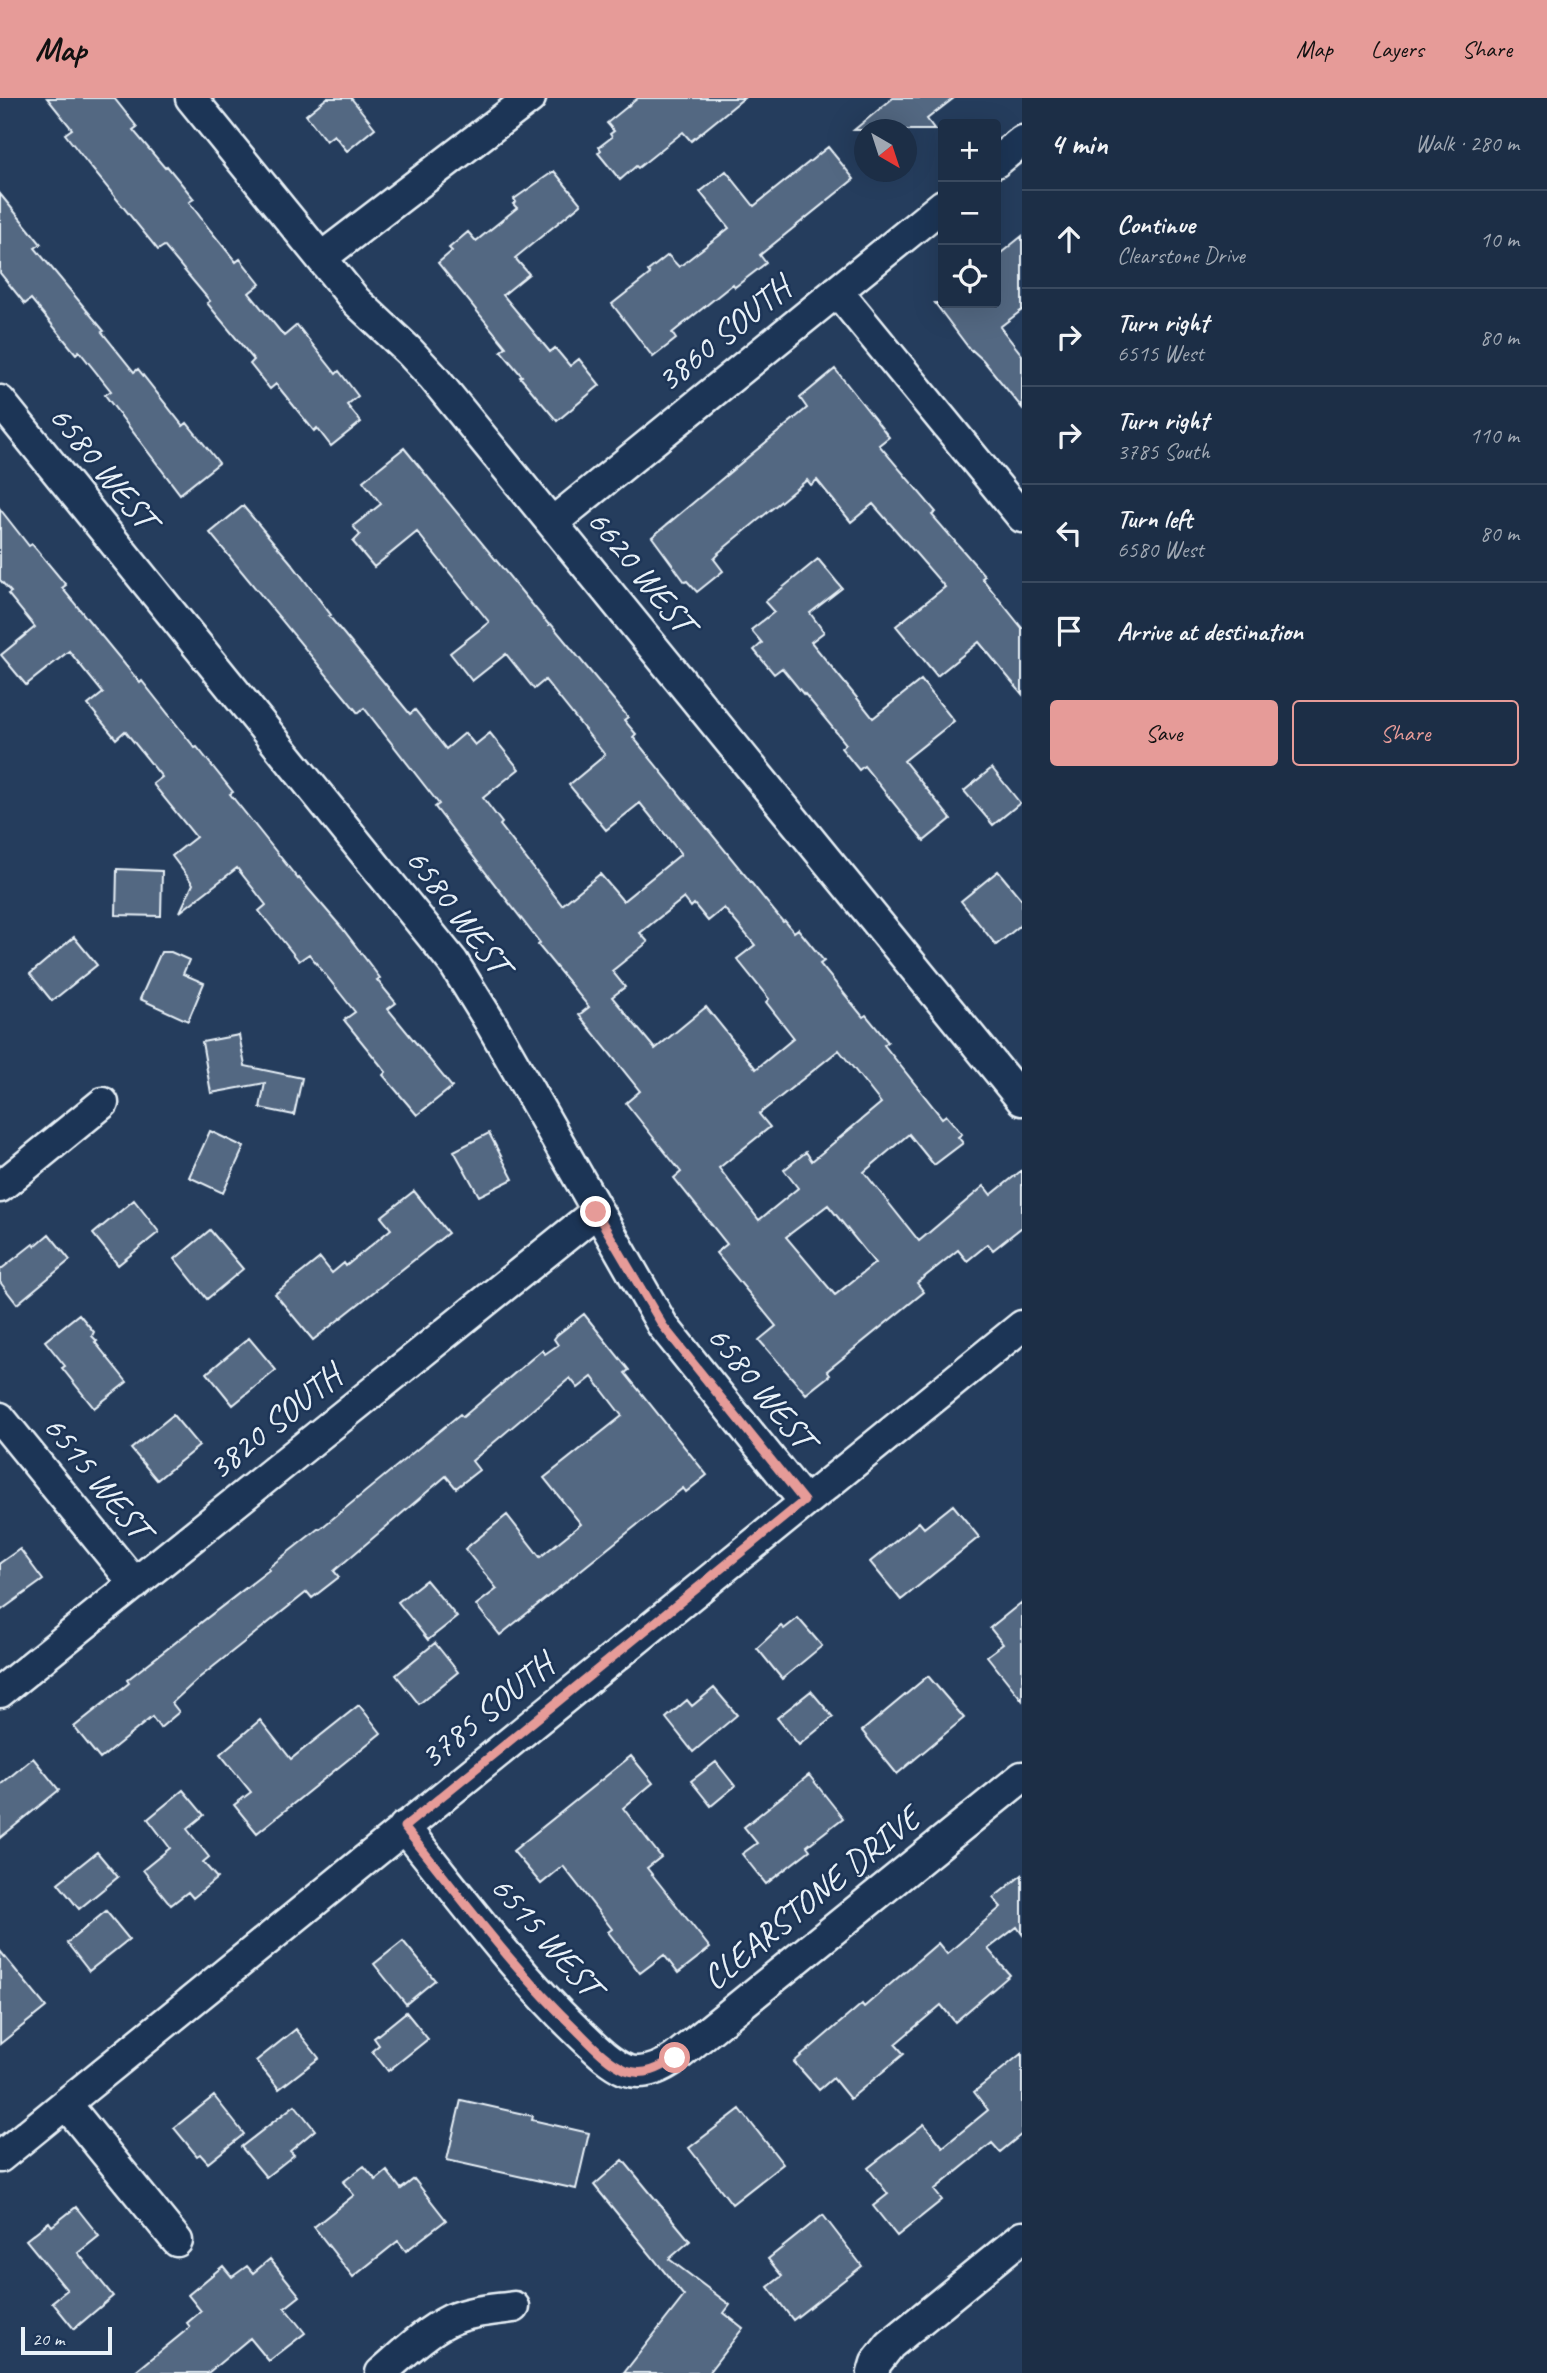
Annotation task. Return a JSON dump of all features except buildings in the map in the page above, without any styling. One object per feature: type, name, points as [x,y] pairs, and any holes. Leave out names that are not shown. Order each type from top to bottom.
[{"type":"street","name":"6620 WEST","points":[[191,98],[365,312],[422,364],[1022,1100]]},
{"type":"street","points":[[321,258],[530,98]]},
{"type":"street","points":[[1001,158],[1022,141]]},
{"type":"street","name":"3860 SOUTH","points":[[552,523],[938,209]]},
{"type":"street","points":[[837,291],[1022,517]]},
{"type":"street","name":"6580 WEST","points":[[0,401],[446,952],[490,1022],[663,1326],[804,1501]]},
{"type":"street","points":[[0,1187],[103,1103]]},
{"type":"street","name":"3820 SOUTH","points":[[0,1692],[596,1212]]},
{"type":"street","name":"3785 SOUTH","points":[[0,2157],[1022,1326]]},
{"type":"street","name":"6515 WEST","points":[[0,1418],[135,1584]]},
{"type":"street","name":"CLEARSTONE DRIVE","points":[[646,2072],[675,2058],[1022,1777]]},
{"type":"street","name":"6515 WEST","points":[[404,1827],[524,1973],[570,2024],[615,2064],[635,2073],[646,2072]]},
{"type":"street","points":[[66,2104],[177,2241]]},
{"type":"street","points":[[873,2373],[876,2363],[890,2345],[1022,2237]]},
{"type":"street","points":[[381,2373],[449,2320],[468,2314],[514,2307]]},
{"type":"route","points":[[596,1212],[663,1326],[804,1501],[404,1827],[546,1999],[595,2048],[615,2064],[635,2073],[656,2069],[675,2058]]}]
